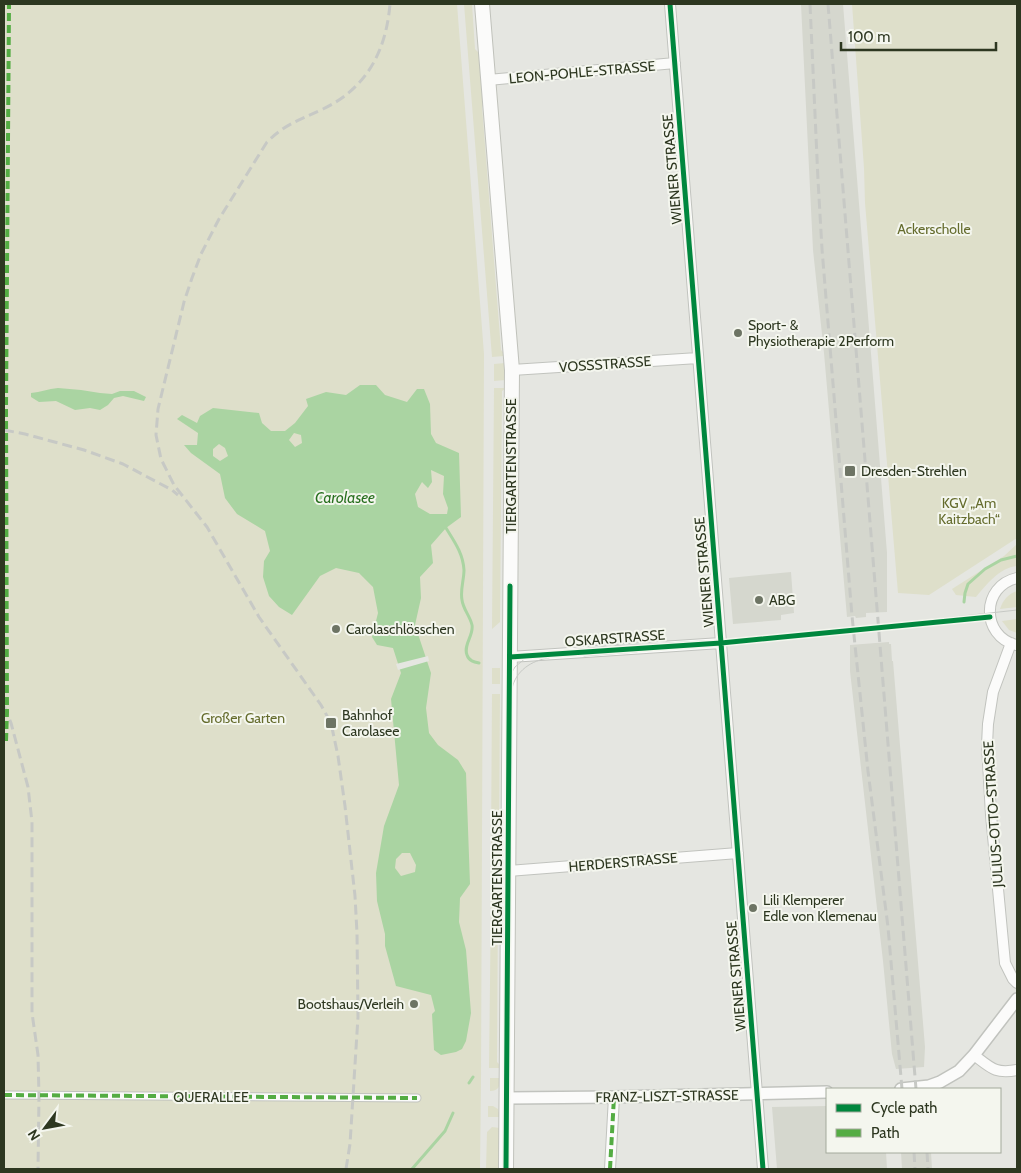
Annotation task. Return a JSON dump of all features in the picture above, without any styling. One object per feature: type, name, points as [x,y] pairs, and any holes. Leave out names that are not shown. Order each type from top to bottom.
[{"type":"main road","name":"TIERGARTENSTRASSE","points":[[482,4],[512,370],[506,1169]]},
{"type":"street","name":"WIENER STRASSE","points":[[670,4],[763,1169]]},
{"type":"street","name":"LEON-POHLE-STRASSE","points":[[488,80],[675,64]]},
{"type":"street","name":"VOSSSTRASSE","points":[[512,370],[698,358]]},
{"type":"street","points":[[1014,644],[1002,638],[995,630],[990,617],[991,603],[995,593],[1002,585],[1017,578]]},
{"type":"street","name":"OSKARSTRASSE","points":[[510,657],[721,643]]},
{"type":"street","name":"JULIUS-OTTO-STRASSE","points":[[1014,644],[993,692],[987,745],[991,815],[1005,963],[1017,983]]},
{"type":"street","name":"HERDERSTRASSE","points":[[508,871],[738,853]]},
{"type":"street","points":[[910,1088],[929,1086],[959,1071],[974,1055],[1017,999]]},
{"type":"street","points":[[974,1055],[996,1071],[1017,1070]]},
{"type":"street","name":"FRANZ-LISZT-STRASSE","points":[[506,1098],[826,1092]]},
{"type":"street","name":"QUERALLEE","points":[[4,1095],[418,1098]]},
{"type":"street","points":[[610,1169],[614,1097]]},
{"type":"shaded area","points":[[801,4],[843,4],[887,553],[887,612],[866,613],[866,617],[856,618],[855,616],[847,617],[813,250]]},
{"type":"shaded area","points":[[791,572],[794,613],[781,615],[781,620],[733,624],[729,578]]},
{"type":"shaded area","points":[[889,642],[891,644],[893,661],[925,1047],[924,1067],[896,1069],[892,1054],[850,671],[850,645]]},
{"type":"shaded area","points":[[826,1106],[826,1153],[886,1153],[887,1169],[777,1169],[772,1107]]},
{"type":"shaded area","points":[[901,1153],[931,1153],[932,1169],[902,1169]]},
{"type":"green space","name":"Großer Garten","points":[[4,4],[457,4],[484,354],[480,1169],[4,1169]]},
{"type":"green space","points":[[464,4],[472,4],[475,49],[480,54],[484,103],[482,107],[501,350],[504,356],[492,357]]},
{"type":"green space","points":[[852,4],[1017,4],[1017,538],[929,595],[898,593],[865,203]]},
{"type":"green space","points":[[505,363],[506,380],[494,381],[494,364]]},
{"type":"green space","points":[[494,388],[506,388],[502,391],[500,622],[492,629]]},
{"type":"green space","points":[[1017,544],[1017,566],[999,573],[976,597],[956,595],[952,589],[1004,556]]},
{"type":"green space","points":[[1017,591],[1017,607],[1000,609],[1006,598]]},
{"type":"green space","points":[[1017,619],[1017,633],[1009,630],[1002,621]]},
{"type":"green space","points":[[492,668],[500,668],[500,684],[492,684]]},
{"type":"green space","points":[[492,694],[500,694],[499,848],[491,848]]},
{"type":"green space","points":[[491,855],[499,855],[498,892],[491,891]]},
{"type":"green space","points":[[491,899],[498,899],[497,1062],[500,1068],[489,1068]]},
{"type":"green space","points":[[490,1078],[500,1078],[497,1089],[490,1091]]},
{"type":"green space","points":[[488,1106],[498,1109],[500,1117],[488,1117]]},
{"type":"green space","points":[[492,1127],[500,1128],[499,1169],[486,1169],[487,1132]]},
{"type":"water","name":"Carolasee","points":[[360,385],[376,385],[385,395],[407,402],[417,389],[424,389],[430,404],[431,434],[436,443],[459,453],[461,517],[446,528],[431,545],[433,563],[420,577],[421,598],[415,625],[431,673],[426,708],[429,733],[438,745],[458,760],[466,773],[470,884],[460,898],[459,922],[466,950],[471,1013],[466,1041],[462,1049],[441,1055],[434,1050],[432,1014],[435,1011],[431,995],[396,986],[385,946],[385,934],[377,901],[376,873],[384,826],[399,785],[391,699],[401,673],[393,648],[377,645],[372,637],[378,613],[373,587],[359,573],[336,568],[320,576],[292,615],[279,607],[269,596],[263,577],[264,561],[270,551],[265,531],[237,514],[225,498],[220,474],[191,453],[184,445],[197,445],[198,433],[177,419],[182,415],[197,423],[200,416],[213,408],[259,413],[262,423],[271,431],[285,431],[295,423],[308,406],[306,399],[326,392],[346,395]],"holes":[[[294,433],[301,435],[302,443],[295,447],[289,440]],[[219,444],[225,448],[228,456],[220,461],[213,456],[213,449]],[[431,470],[444,476],[443,494],[448,508],[447,514],[430,514],[418,507],[415,494],[422,482],[428,488],[432,482]],[[402,853],[410,853],[416,865],[415,872],[401,876],[395,868],[396,859]]]},
{"type":"water","points":[[58,388],[112,394],[120,391],[134,391],[146,397],[144,401],[123,396],[114,398],[100,410],[90,408],[75,410],[56,401],[39,402],[31,397],[31,393]]},
{"type":"pier","points":[[428,656],[429,661],[398,670],[396,664]]},
{"type":"waterway","points":[[446,528],[458,548],[464,570],[461,592],[462,600],[472,625],[466,651],[470,660],[479,663]]},
{"type":"waterway","points":[[964,602],[968,584],[985,569],[1001,560],[1017,556]]},
{"type":"waterway","points":[[469,1083],[473,1077]]},
{"type":"waterway","points":[[412,1169],[445,1131],[453,1113]]},
{"type":"tram line","points":[[503,1169],[507,689],[508,679],[515,667],[528,656],[537,653],[609,646],[721,640],[1017,610]]},
{"type":"tram line","points":[[584,656],[637,652]]},
{"type":"tram line","points":[[512,689],[517,677],[525,668],[536,661],[549,658]]},
{"type":"railway","points":[[346,1169],[350,1144],[358,1017],[357,933],[345,806],[331,723],[321,705],[259,617],[207,527],[174,485],[161,459],[156,435],[158,409],[184,302],[201,254],[219,219],[267,142],[287,127],[338,100],[362,79],[372,66],[379,52],[388,21],[390,4]]},
{"type":"railway","points":[[810,4],[822,249],[852,616],[868,771],[888,927],[902,1088]]},
{"type":"railway","points":[[828,4],[916,1088]]},
{"type":"railway","points":[[4,430],[84,450],[123,464],[178,495]]},
{"type":"railway","points":[[4,706],[11,723],[28,787],[32,822],[32,1013],[38,1055],[38,1169]]},
{"type":"railway","points":[[914,1153],[915,1169]]},
{"type":"railway","points":[[927,1153],[928,1169]]},
{"type":"marked path","points":[[6,741],[9,4]]},
{"type":"marked path","points":[[4,1095],[417,1098]]},
{"type":"marked path","points":[[610,1169],[614,1097]]},
{"type":"cycle path","points":[[670,4],[763,1169]]},
{"type":"cycle path","points":[[506,1169],[510,586]]},
{"type":"cycle path","points":[[510,657],[721,643],[990,617]]},
{"type":"place","name":"Sport- & Physiotherapie 2Perform","points":[[738,333]]},
{"type":"place","name":"Dresden-Strehlen","points":[[850,471]]},
{"type":"place","name":"ABG","points":[[759,600]]},
{"type":"place","name":"Carolaschlösschen","points":[[336,629]]},
{"type":"place","name":"Bahnhof Carolasee","points":[[331,723]]},
{"type":"place","name":"Lili Klemperer Edle von Klemenau","points":[[753,908]]},
{"type":"place","name":"Bootshaus/Verleih","points":[[414,1004]]},
{"type":"park label","name":"Ackerscholle","points":[[934,229]]},
{"type":"park label","name":"KGV „Am Kaitzbach“","points":[[969,512]]}]
